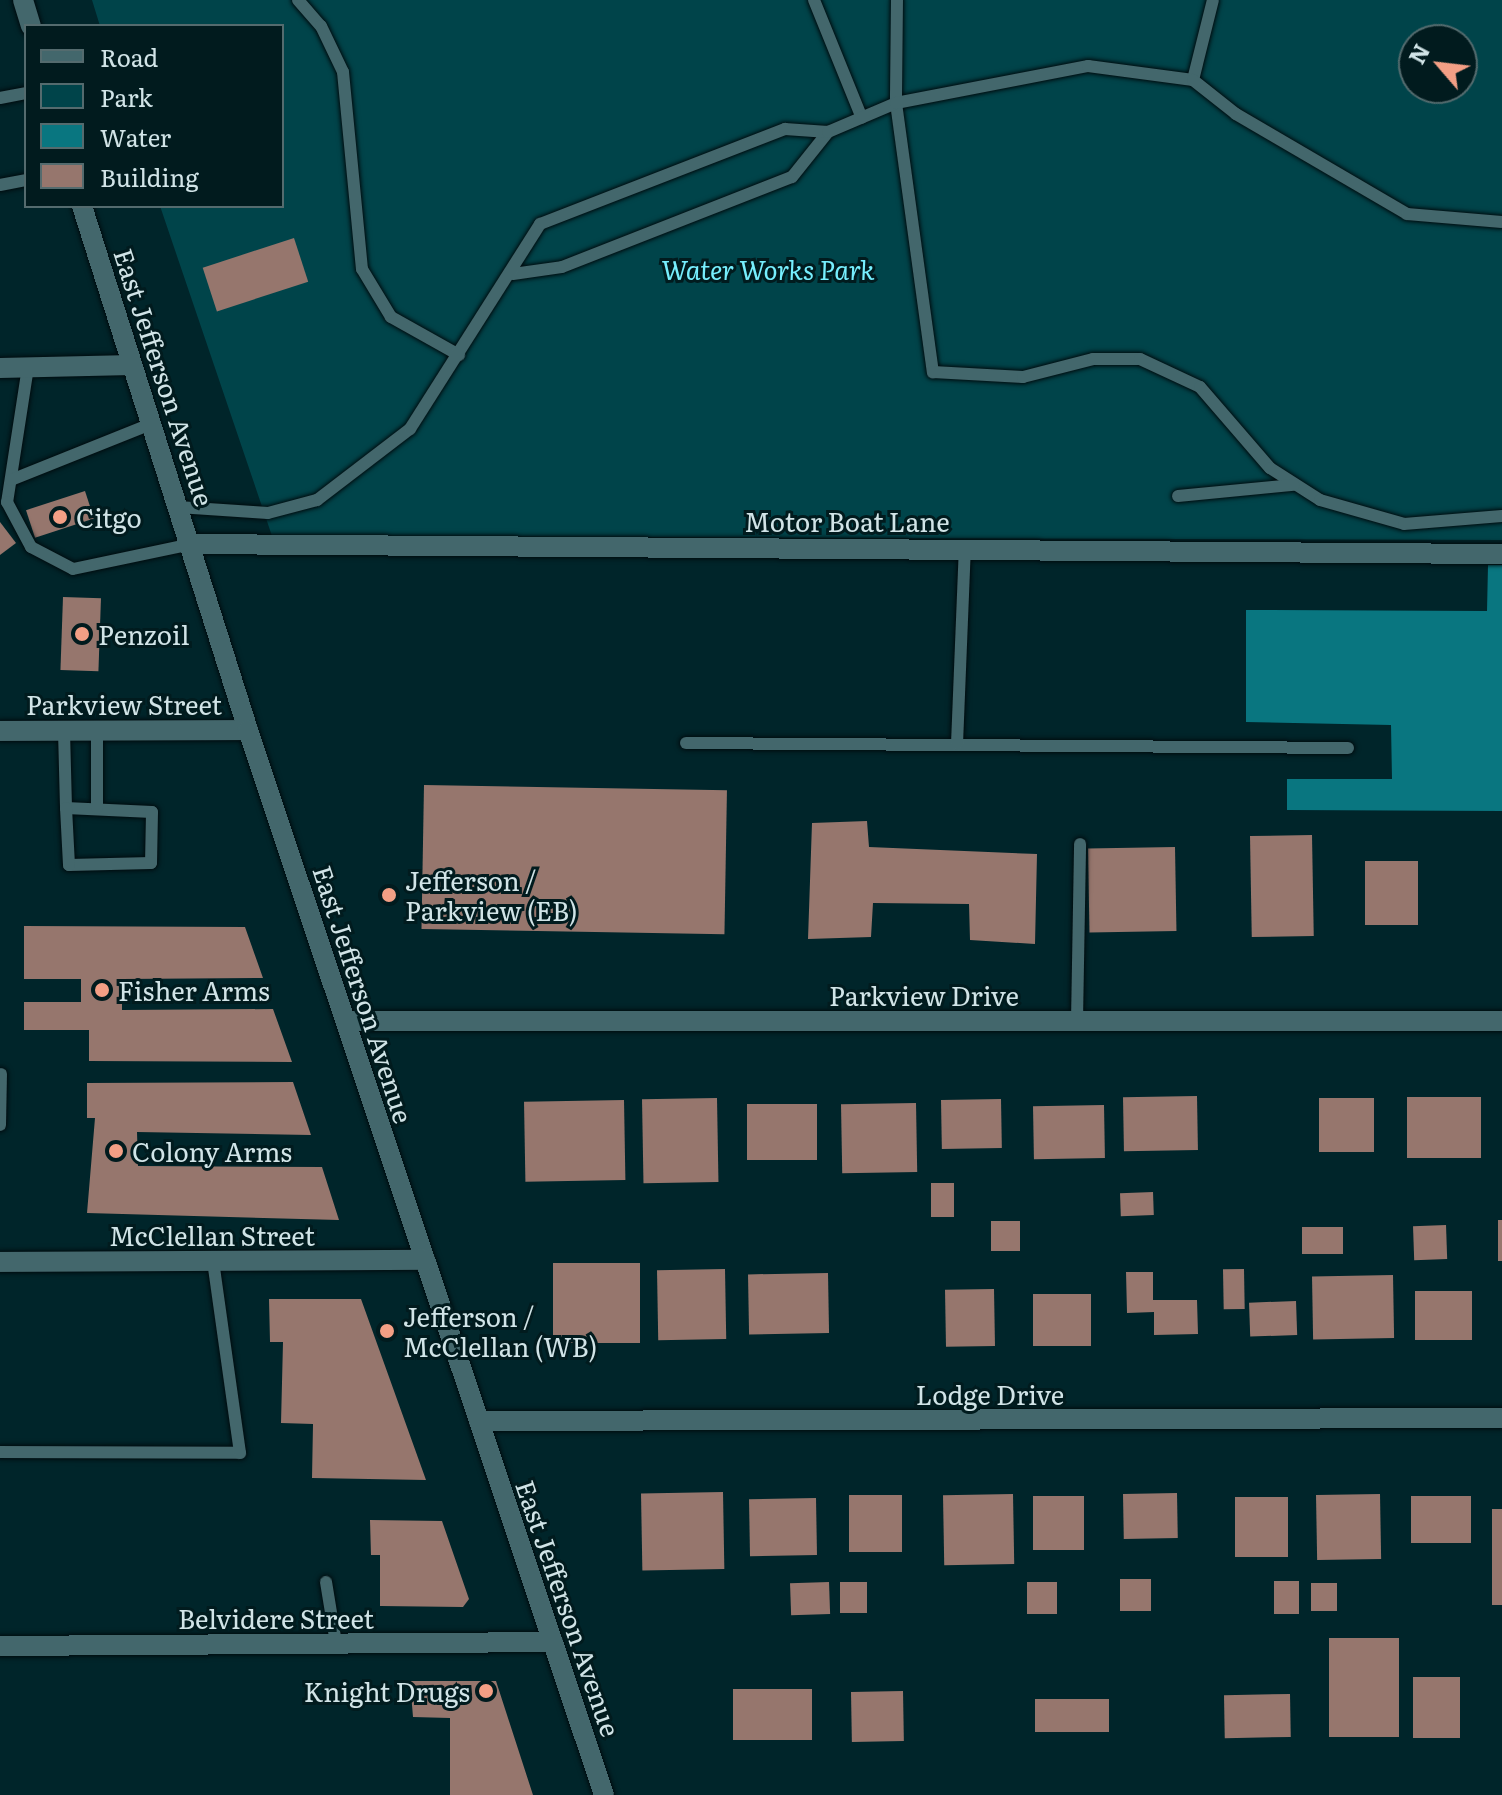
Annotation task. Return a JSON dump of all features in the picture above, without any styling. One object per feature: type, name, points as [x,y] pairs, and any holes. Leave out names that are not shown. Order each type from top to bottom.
[{"type":"street","points":[[28,1],[31,24]]},
{"type":"street","name":"East Jefferson Avenue","points":[[83,208],[192,544],[248,730],[604,1795]]},
{"type":"street","points":[[0,368],[132,365]]},
{"type":"street","name":"Motor Boat Lane","points":[[192,544],[965,547],[1502,554]]},
{"type":"street","name":"Parkview Street","points":[[0,731],[248,730]]},
{"type":"street","name":"Parkview Drive","points":[[346,1021],[1502,1021]]},
{"type":"street","name":"McClellan Street","points":[[0,1262],[425,1260]]},
{"type":"street","name":"Lodge Drive","points":[[479,1421],[1502,1418]]},
{"type":"street","name":"Belvidere Street","points":[[0,1646],[553,1642]]},
{"type":"lane","points":[[298,0],[332,45],[347,87],[362,269],[391,317],[459,355]]},
{"type":"lane","points":[[814,0],[862,118]]},
{"type":"lane","points":[[897,0],[896,103],[933,372],[1023,377],[1108,357],[1155,363],[1200,387],[1251,450],[1293,485],[1347,512],[1390,522],[1436,525],[1502,516]]},
{"type":"lane","points":[[1193,80],[1213,0]]},
{"type":"lane","points":[[178,507],[268,513],[317,500],[410,429],[513,274],[540,224],[785,129],[828,132],[896,103],[1088,66],[1193,80],[1236,114],[1407,214],[1502,222]]},
{"type":"lane","points":[[0,98],[24,93]]},
{"type":"lane","points":[[513,274],[562,267],[792,177],[828,132]]},
{"type":"lane","points":[[0,185],[24,180]]},
{"type":"lane","points":[[28,367],[7,502],[15,526],[48,561],[93,567],[192,544]]},
{"type":"lane","points":[[11,480],[151,424]]},
{"type":"lane","points":[[1178,496],[1293,485]]},
{"type":"lane","points":[[957,744],[965,547]]},
{"type":"lane","points":[[97,730],[97,808]]},
{"type":"lane","points":[[64,731],[66,808],[69,865],[151,863],[152,812],[66,808]]},
{"type":"lane","points":[[686,743],[1348,748]]},
{"type":"lane","points":[[1077,1021],[1080,844]]},
{"type":"lane","points":[[0,1125],[1,1074]]},
{"type":"lane","points":[[0,1452],[240,1453],[213,1262]]},
{"type":"lane","points":[[326,1582],[336,1643]]},
{"type":"green space","name":"Water Works Park","points":[[92,0],[1502,0],[1502,540],[272,536],[161,208],[284,208],[284,24],[99,24]]},
{"type":"water","points":[[1488,565],[1502,565],[1502,811],[1287,810],[1287,779],[1392,779],[1391,725],[1246,722],[1246,610],[1487,611]]},
{"type":"building","points":[[294,238],[308,282],[217,311],[203,268]]},
{"type":"building","points":[[85,491],[94,519],[35,538],[26,510]]},
{"type":"building","points":[[0,522],[16,543],[0,555]]},
{"type":"building","name":"Penzoil","points":[[63,597],[101,598],[98,671],[60,670]]},
{"type":"building","points":[[424,785],[727,790],[724,934],[421,929]]},
{"type":"building","points":[[867,821],[869,847],[1037,854],[1035,944],[970,940],[969,904],[873,903],[871,937],[808,939],[812,823]]},
{"type":"building","points":[[1312,835],[1314,936],[1252,937],[1250,836]]},
{"type":"building","points":[[1175,847],[1176,931],[1089,933],[1088,849]]},
{"type":"building","points":[[1365,861],[1418,861],[1418,925],[1365,925]]},
{"type":"building","name":"Fisher Arms","points":[[24,926],[245,927],[263,978],[122,979],[122,1010],[273,1009],[292,1062],[89,1061],[89,1030],[24,1030],[24,1002],[81,1002],[81,979],[24,979]]},
{"type":"building","name":"Colony Arms","points":[[293,1082],[311,1135],[137,1132],[138,1166],[322,1167],[339,1220],[87,1213],[95,1118],[87,1118],[87,1083]]},
{"type":"building","points":[[1197,1096],[1198,1150],[1124,1151],[1123,1097]]},
{"type":"building","points":[[1407,1097],[1481,1097],[1481,1158],[1407,1158]]},
{"type":"building","points":[[717,1098],[718,1182],[643,1183],[642,1099]]},
{"type":"building","points":[[1319,1098],[1374,1098],[1374,1152],[1319,1152]]},
{"type":"building","points":[[1001,1099],[1002,1148],[942,1149],[941,1100]]},
{"type":"building","points":[[624,1100],[625,1180],[525,1182],[524,1102]]},
{"type":"building","points":[[916,1103],[917,1172],[842,1173],[841,1104]]},
{"type":"building","points":[[747,1104],[817,1104],[817,1160],[747,1160]]},
{"type":"building","points":[[1104,1105],[1105,1158],[1034,1159],[1033,1106]]},
{"type":"building","points":[[931,1183],[954,1183],[954,1217],[931,1217]]},
{"type":"building","points":[[1153,1192],[1154,1215],[1121,1216],[1120,1193]]},
{"type":"building","points":[[1498,1220],[1502,1220],[1502,1261],[1498,1261]]},
{"type":"building","points":[[991,1221],[1020,1221],[1020,1251],[991,1251]]},
{"type":"building","points":[[1446,1225],[1447,1259],[1414,1260],[1413,1226]]},
{"type":"building","points":[[1302,1227],[1343,1227],[1343,1254],[1302,1254]]},
{"type":"building","points":[[553,1263],[640,1263],[640,1343],[553,1343]]},
{"type":"building","points":[[725,1269],[726,1339],[658,1340],[657,1270]]},
{"type":"building","points":[[1223,1269],[1244,1269],[1245,1309],[1224,1309]]},
{"type":"building","points":[[1126,1272],[1153,1272],[1153,1300],[1197,1300],[1198,1334],[1154,1335],[1154,1312],[1127,1313]]},
{"type":"building","points":[[828,1273],[829,1333],[749,1334],[748,1274]]},
{"type":"building","points":[[1393,1275],[1394,1338],[1313,1339],[1312,1276]]},
{"type":"building","points":[[994,1289],[995,1346],[946,1347],[945,1290]]},
{"type":"building","points":[[1415,1291],[1472,1291],[1472,1340],[1415,1340]]},
{"type":"building","points":[[1033,1294],[1091,1294],[1091,1346],[1033,1346]]},
{"type":"building","points":[[269,1299],[361,1299],[426,1480],[312,1478],[313,1424],[281,1423],[283,1342],[270,1342]]},
{"type":"building","points":[[1296,1301],[1297,1335],[1250,1337],[1249,1303]]},
{"type":"building","points":[[723,1492],[724,1569],[642,1570],[641,1493]]},
{"type":"building","points":[[1177,1493],[1178,1538],[1124,1539],[1123,1494]]},
{"type":"building","points":[[1013,1494],[1014,1564],[944,1565],[943,1495]]},
{"type":"building","points":[[1380,1494],[1381,1559],[1317,1560],[1316,1495]]},
{"type":"building","points":[[849,1495],[902,1495],[902,1552],[849,1552]]},
{"type":"building","points":[[1033,1496],[1084,1496],[1084,1550],[1033,1550]]},
{"type":"building","points":[[1411,1496],[1471,1496],[1471,1543],[1411,1543]]},
{"type":"building","points":[[1235,1497],[1288,1497],[1288,1557],[1235,1557]]},
{"type":"building","points":[[816,1498],[817,1555],[750,1556],[749,1499]]},
{"type":"building","points":[[1492,1509],[1502,1509],[1502,1605],[1492,1605]]},
{"type":"building","points":[[370,1520],[442,1521],[469,1599],[463,1607],[380,1606],[380,1555],[371,1555]]},
{"type":"building","points":[[1120,1579],[1151,1579],[1151,1611],[1120,1611]]},
{"type":"building","points":[[1274,1581],[1299,1581],[1299,1614],[1274,1614]]},
{"type":"building","points":[[829,1582],[830,1614],[791,1615],[790,1583]]},
{"type":"building","points":[[840,1582],[867,1582],[867,1613],[840,1613]]},
{"type":"building","points":[[1027,1582],[1057,1582],[1057,1614],[1027,1614]]},
{"type":"building","points":[[1311,1583],[1337,1583],[1337,1611],[1311,1611]]},
{"type":"building","points":[[1329,1638],[1399,1638],[1399,1737],[1329,1737]]},
{"type":"building","points":[[1413,1677],[1460,1677],[1460,1738],[1413,1738]]},
{"type":"building","points":[[410,1681],[496,1681],[533,1795],[450,1795],[450,1718],[413,1717]]},
{"type":"building","points":[[733,1689],[812,1689],[812,1740],[733,1740]]},
{"type":"building","points":[[903,1691],[904,1741],[852,1742],[851,1692]]},
{"type":"building","points":[[1290,1694],[1291,1737],[1225,1738],[1224,1695]]},
{"type":"building","points":[[1035,1699],[1109,1699],[1109,1732],[1035,1732]]},
{"type":"place","name":"Citgo","points":[[60,517]]},
{"type":"place","name":"Penzoil","points":[[82,634]]},
{"type":"place","name":"Jefferson / Parkview (EB)","points":[[389,895]]},
{"type":"place","name":"Fisher Arms","points":[[102,990]]},
{"type":"place","name":"Colony Arms","points":[[116,1151]]},
{"type":"place","name":"Jefferson / McClellan (WB)","points":[[387,1331]]},
{"type":"place","name":"Knight Drugs","points":[[486,1691]]}]
